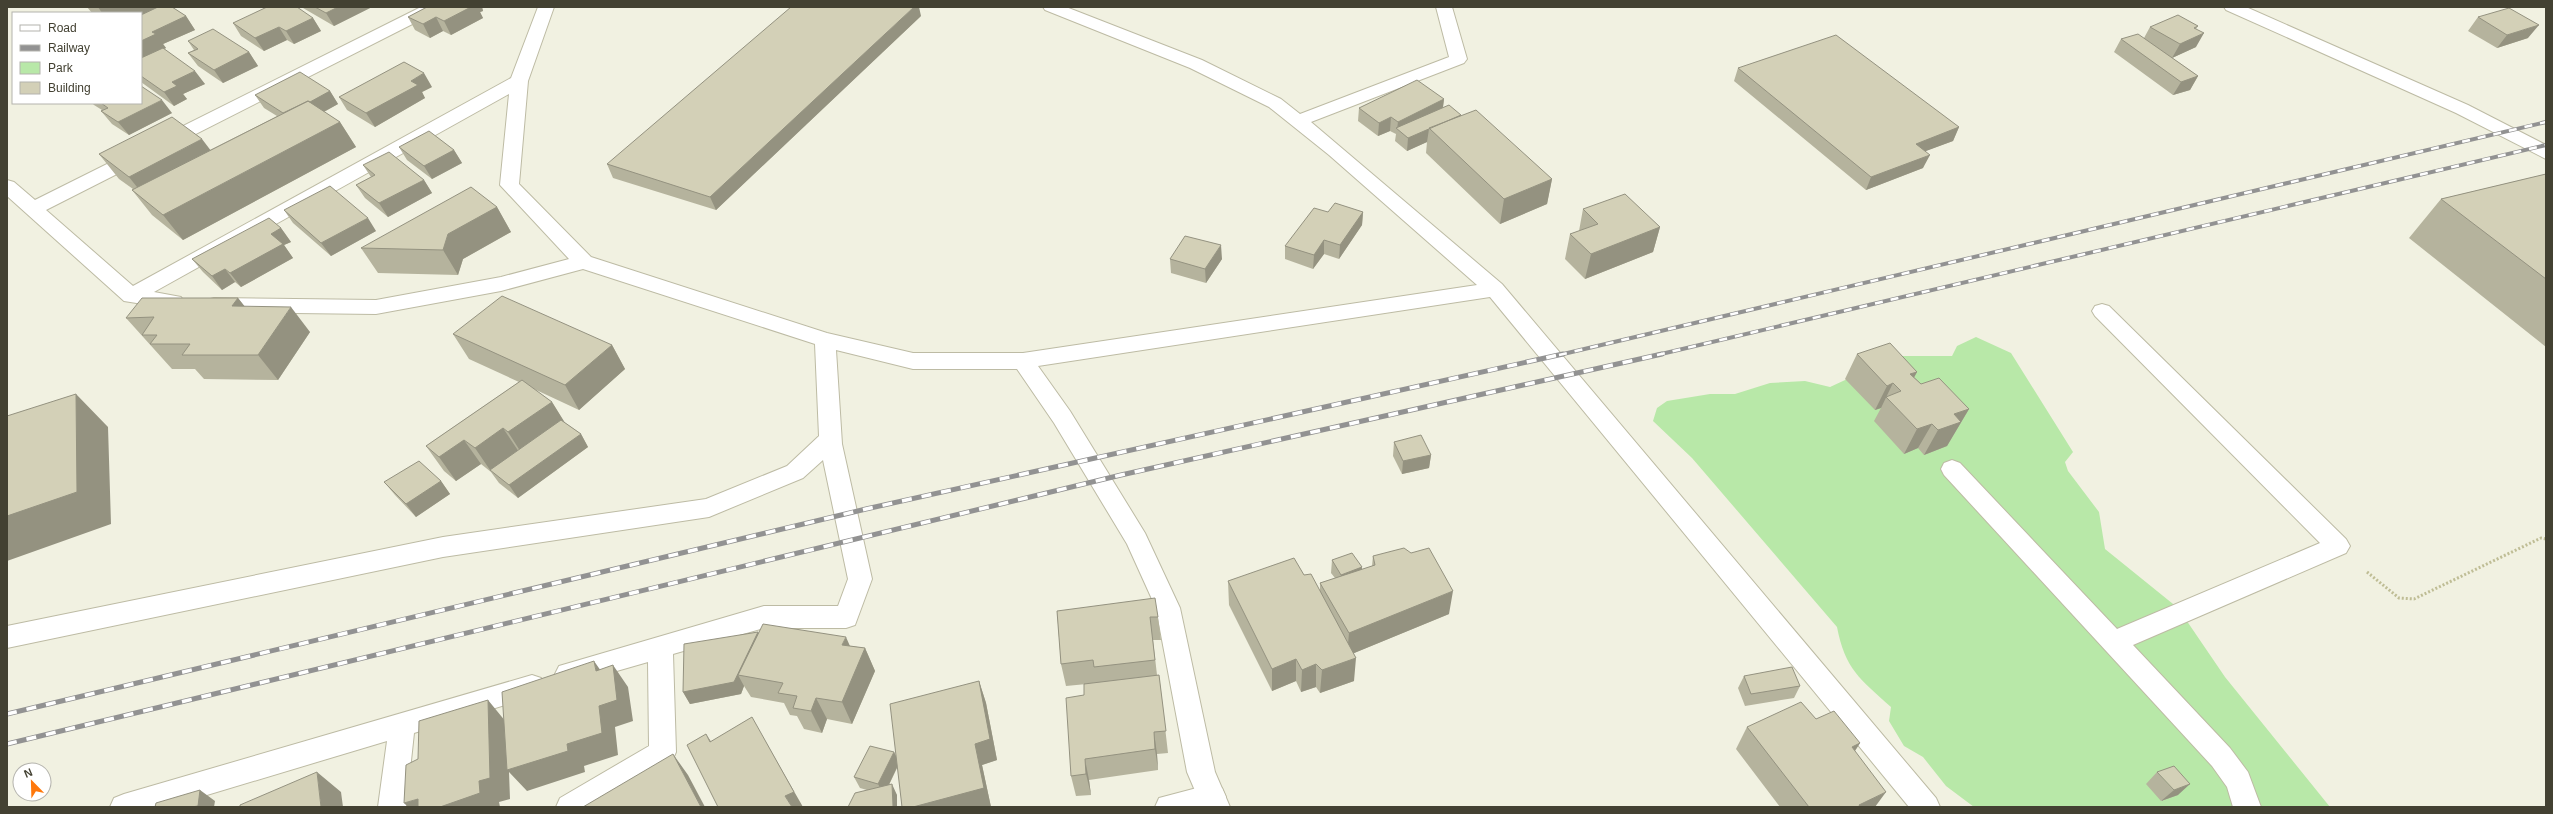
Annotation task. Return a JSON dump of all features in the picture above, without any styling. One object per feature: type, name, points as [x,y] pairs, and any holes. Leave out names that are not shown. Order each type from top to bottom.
[{"type":"street","points":[[33,209],[434,7]]},
{"type":"street","points":[[546,7],[519,81],[509,185],[584,262],[825,340],[913,361],[1022,361],[1495,289]]},
{"type":"street","points":[[1051,7],[1196,64],[1275,103],[1495,289],[1926,807]]},
{"type":"street","points":[[1298,121],[1458,58],[1444,7]]},
{"type":"street","points":[[2232,7],[2462,109],[2546,154]]},
{"type":"street","points":[[132,296],[519,81]]},
{"type":"street","points":[[7,186],[132,296],[199,305],[376,307],[501,284],[584,262]]},
{"type":"street","points":[[2102,311],[2338,546],[2114,642]]},
{"type":"street","points":[[124,807],[402,725],[660,646],[764,617],[846,617],[860,579],[830,440],[825,340]]},
{"type":"street","points":[[1022,361],[1062,417],[1137,540],[1168,608],[1201,772],[1214,802],[1169,807]]},
{"type":"street","points":[[7,637],[443,547],[709,508],[795,472],[830,440]]},
{"type":"street","points":[[1952,469],[2221,757],[2238,781],[2247,807]]},
{"type":"street","points":[[570,807],[663,752],[660,646]]},
{"type":"street","points":[[392,807],[402,725]]},
{"type":"path","points":[[2338,546],[2384,588],[2399,598],[2414,599],[2542,538],[2546,539]]},
{"type":"green space","points":[[1976,337],[2011,353],[2073,452],[2065,462],[2068,471],[2099,512],[2105,549],[2178,608],[2225,677],[2330,807],[1974,807],[1946,786],[1923,757],[1904,746],[1889,721],[1891,707],[1855,672],[1844,653],[1837,627],[1692,458],[1653,421],[1657,408],[1667,401],[1710,394],[1735,394],[1770,383],[1805,381],[1830,387],[1897,356],[1952,356],[1957,346]]},
{"type":"building","points":[[158,7],[172,7],[186,16],[152,32],[156,34],[142,41],[142,15]]},
{"type":"building","points":[[267,7],[297,7],[313,18],[286,31],[279,27],[255,38],[233,23]]},
{"type":"building","points":[[315,7],[338,7],[326,13]]},
{"type":"building","points":[[427,7],[471,7],[444,21],[436,17],[423,24],[408,17]]},
{"type":"building","points":[[791,7],[914,7],[710,197],[607,164]]},
{"type":"building","points":[[2509,8],[2539,25],[2507,35],[2478,17]]},
{"type":"building","points":[[2178,15],[2198,26],[2194,28],[2204,33],[2180,44],[2150,27]]},
{"type":"building","points":[[213,29],[249,52],[214,70],[188,53],[198,49],[188,41]]},
{"type":"building","points":[[2138,34],[2198,76],[2181,82],[2121,39]]},
{"type":"building","points":[[1836,35],[1959,127],[1916,144],[1930,155],[1871,177],[1738,68]]},
{"type":"building","points":[[163,48],[195,71],[172,82],[177,86],[164,92],[142,77],[142,58]]},
{"type":"building","points":[[404,62],[424,73],[411,81],[418,85],[366,113],[339,97]]},
{"type":"building","points":[[300,72],[330,91],[310,102],[308,101],[283,113],[255,95]]},
{"type":"building","points":[[1417,80],[1444,99],[1398,122],[1391,117],[1379,123],[1359,108]]},
{"type":"building","points":[[142,87],[162,100],[118,122],[101,111],[108,108],[102,104],[142,104]]},
{"type":"building","points":[[308,101],[340,122],[163,215],[132,190]]},
{"type":"building","points":[[1449,105],[1461,115],[1408,138],[1396,128]]},
{"type":"building","points":[[1476,110],[1552,179],[1504,199],[1429,128]]},
{"type":"building","points":[[172,117],[202,139],[129,177],[99,154]]},
{"type":"building","points":[[429,131],[454,150],[424,166],[399,147]]},
{"type":"building","points":[[389,152],[424,180],[379,203],[356,185],[375,175],[363,165]]},
{"type":"building","points":[[2546,174],[2546,279],[2441,199]]},
{"type":"building","points":[[330,186],[368,218],[321,243],[284,210]]},
{"type":"building","points":[[471,187],[497,207],[448,234],[443,250],[361,248]]},
{"type":"building","points":[[1625,194],[1660,227],[1591,254],[1570,234],[1598,224],[1583,209]]},
{"type":"building","points":[[1335,203],[1363,212],[1340,245],[1324,240],[1314,255],[1285,246],[1314,208],[1328,212]]},
{"type":"building","points":[[269,218],[281,228],[271,234],[283,244],[230,273],[225,269],[212,276],[192,259]]},
{"type":"building","points":[[1185,236],[1221,245],[1205,269],[1170,259]]},
{"type":"building","points":[[502,296],[612,345],[565,385],[453,334]]},
{"type":"building","points":[[142,298],[238,298],[232,306],[291,307],[258,355],[182,355],[190,344],[150,344],[157,335],[142,335],[154,317],[126,318]]},
{"type":"building","points":[[1890,343],[1917,372],[1910,374],[1921,384],[1939,378],[1969,409],[1954,414],[1961,422],[1938,430],[1932,424],[1917,429],[1886,397],[1901,391],[1893,383],[1887,386],[1857,354]]},
{"type":"building","points":[[522,380],[552,402],[508,432],[503,428],[475,448],[464,440],[439,457],[426,446]]},
{"type":"building","points":[[76,394],[77,492],[7,516],[7,416]]},
{"type":"building","points":[[561,420],[581,434],[509,485],[490,470]]},
{"type":"building","points":[[1421,435],[1431,455],[1403,461],[1394,442]]},
{"type":"building","points":[[419,461],[441,481],[406,504],[384,482]]},
{"type":"building","points":[[1404,548],[1411,553],[1429,548],[1453,591],[1349,633],[1320,583],[1375,565],[1373,556]]},
{"type":"building","points":[[1352,553],[1362,567],[1341,575],[1332,560]]},
{"type":"building","points":[[1294,558],[1304,575],[1311,574],[1356,658],[1322,670],[1316,664],[1302,670],[1296,659],[1272,669],[1228,581]]},
{"type":"building","points":[[1155,598],[1158,617],[1150,617],[1155,660],[1094,667],[1093,660],[1061,664],[1057,611]]},
{"type":"building","points":[[763,624],[846,637],[842,645],[865,648],[842,702],[816,698],[811,711],[793,708],[797,696],[778,693],[783,683],[738,675]]},
{"type":"building","points":[[758,632],[734,682],[683,692],[684,644]]},
{"type":"building","points":[[594,661],[596,671],[613,665],[617,700],[599,706],[602,733],[567,744],[568,751],[507,770],[502,692]]},
{"type":"building","points":[[1792,667],[1800,686],[1751,694],[1744,676]]},
{"type":"building","points":[[1159,675],[1166,731],[1154,732],[1155,749],[1085,759],[1086,774],[1071,776],[1066,698],[1084,695],[1084,684]]},
{"type":"building","points":[[979,681],[990,739],[975,744],[984,788],[913,807],[902,807],[890,704]]},
{"type":"building","points":[[488,700],[490,778],[479,781],[480,793],[440,807],[418,807],[418,799],[404,803],[406,765],[418,759],[419,721]]},
{"type":"building","points":[[1801,702],[1816,719],[1834,711],[1860,743],[1852,747],[1886,792],[1859,805],[1860,807],[1809,807],[1747,727]]},
{"type":"building","points":[[752,717],[794,792],[785,796],[792,807],[718,807],[687,745],[706,734],[710,742]]},
{"type":"building","points":[[870,746],[894,752],[878,784],[854,777]]},
{"type":"building","points":[[673,754],[701,807],[583,807]]},
{"type":"building","points":[[2174,766],[2190,784],[2174,790],[2157,772]]},
{"type":"building","points":[[317,772],[321,807],[240,807],[240,805]]},
{"type":"building","points":[[892,784],[893,807],[848,807],[855,793]]},
{"type":"building","points":[[200,790],[198,806],[155,807],[156,803]]},
{"type":"railway","points":[[1559,355],[2546,122]]},
{"type":"railway","points":[[1657,355],[2546,145]]},
{"type":"railway","points":[[7,714],[866,509],[1563,354]]},
{"type":"railway","points":[[7,744],[1121,475],[1662,354]]}]
